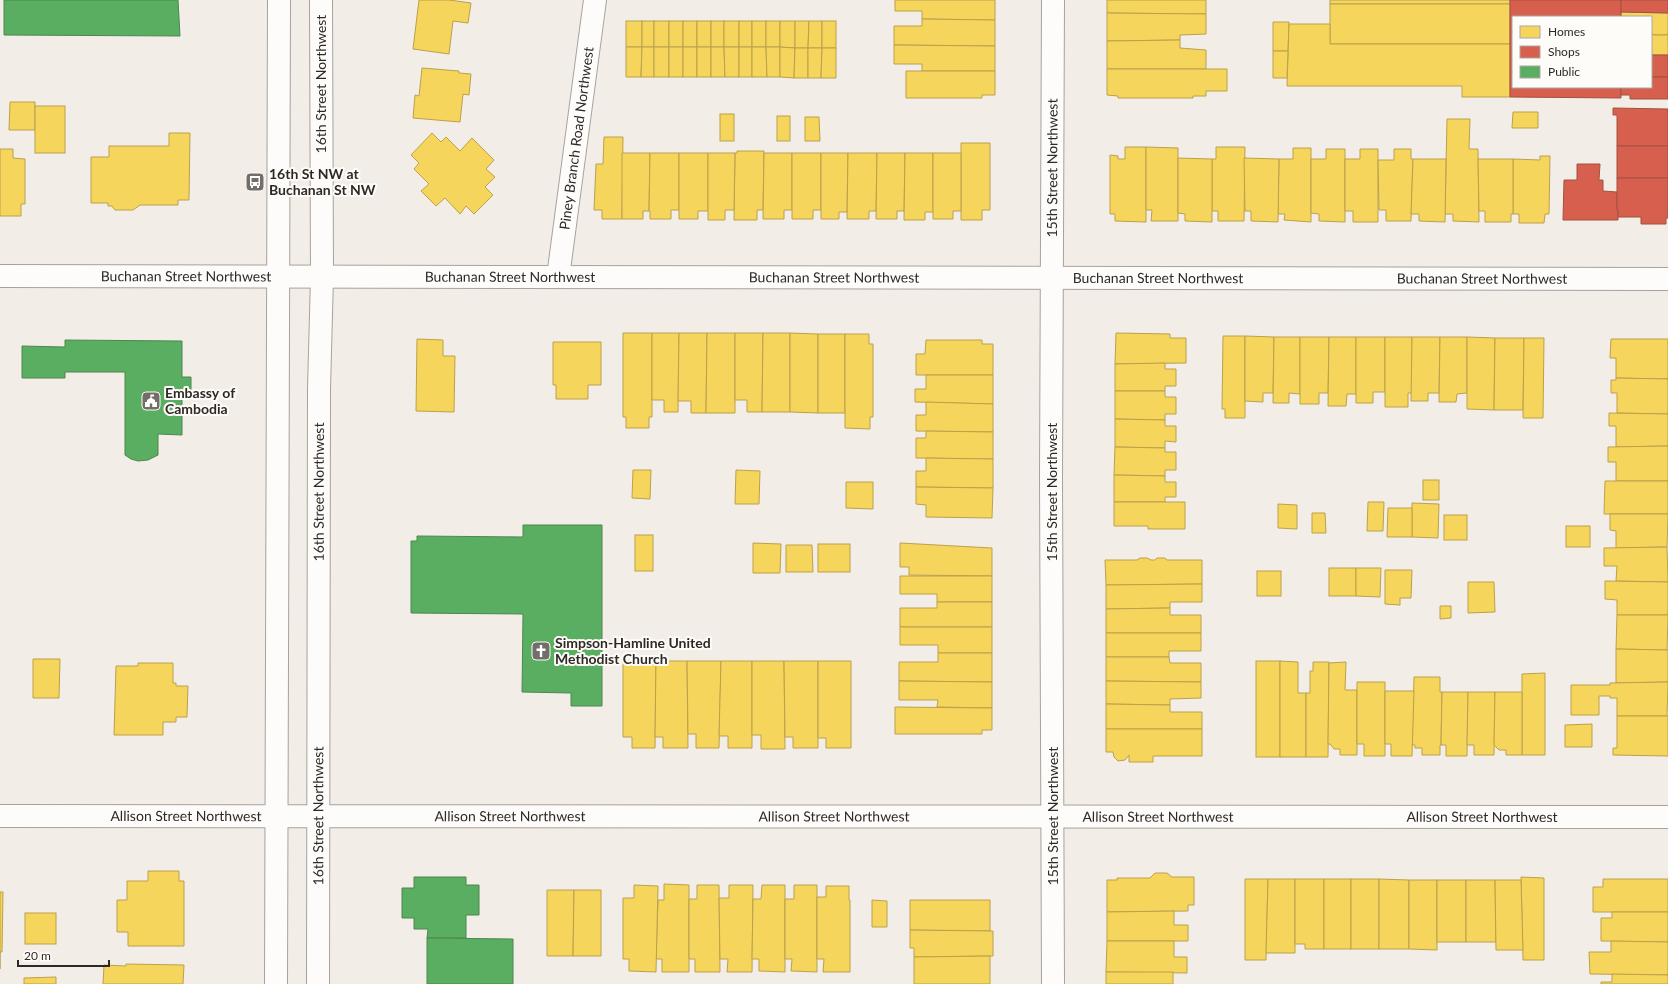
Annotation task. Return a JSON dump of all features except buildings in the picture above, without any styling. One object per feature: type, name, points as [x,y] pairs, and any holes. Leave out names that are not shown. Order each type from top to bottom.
[{"type":"street","points":[[276,984],[279,277],[278,0]]},
{"type":"street","name":"16th Street Northwest","points":[[318,984],[319,397],[322,277],[321,0]]},
{"type":"street","name":"Piney Branch Road Northwest","points":[[558,277],[595,0]]},
{"type":"street","name":"15th Street Northwest","points":[[1053,0],[1051,484],[1053,984]]},
{"type":"street","name":"Buchanan Street Northwest","points":[[0,276],[1668,279]]},
{"type":"street","name":"Allison Street Northwest","points":[[0,816],[1668,817]]},
{"type":"place","name":"16th St NW at Buchanan St NW","points":[[255,182]]},
{"type":"place","name":"Embassy of Cambodia","points":[[151,401]]},
{"type":"place","name":"Simpson-Hamline United Methodist Church","points":[[541,651]]}]
